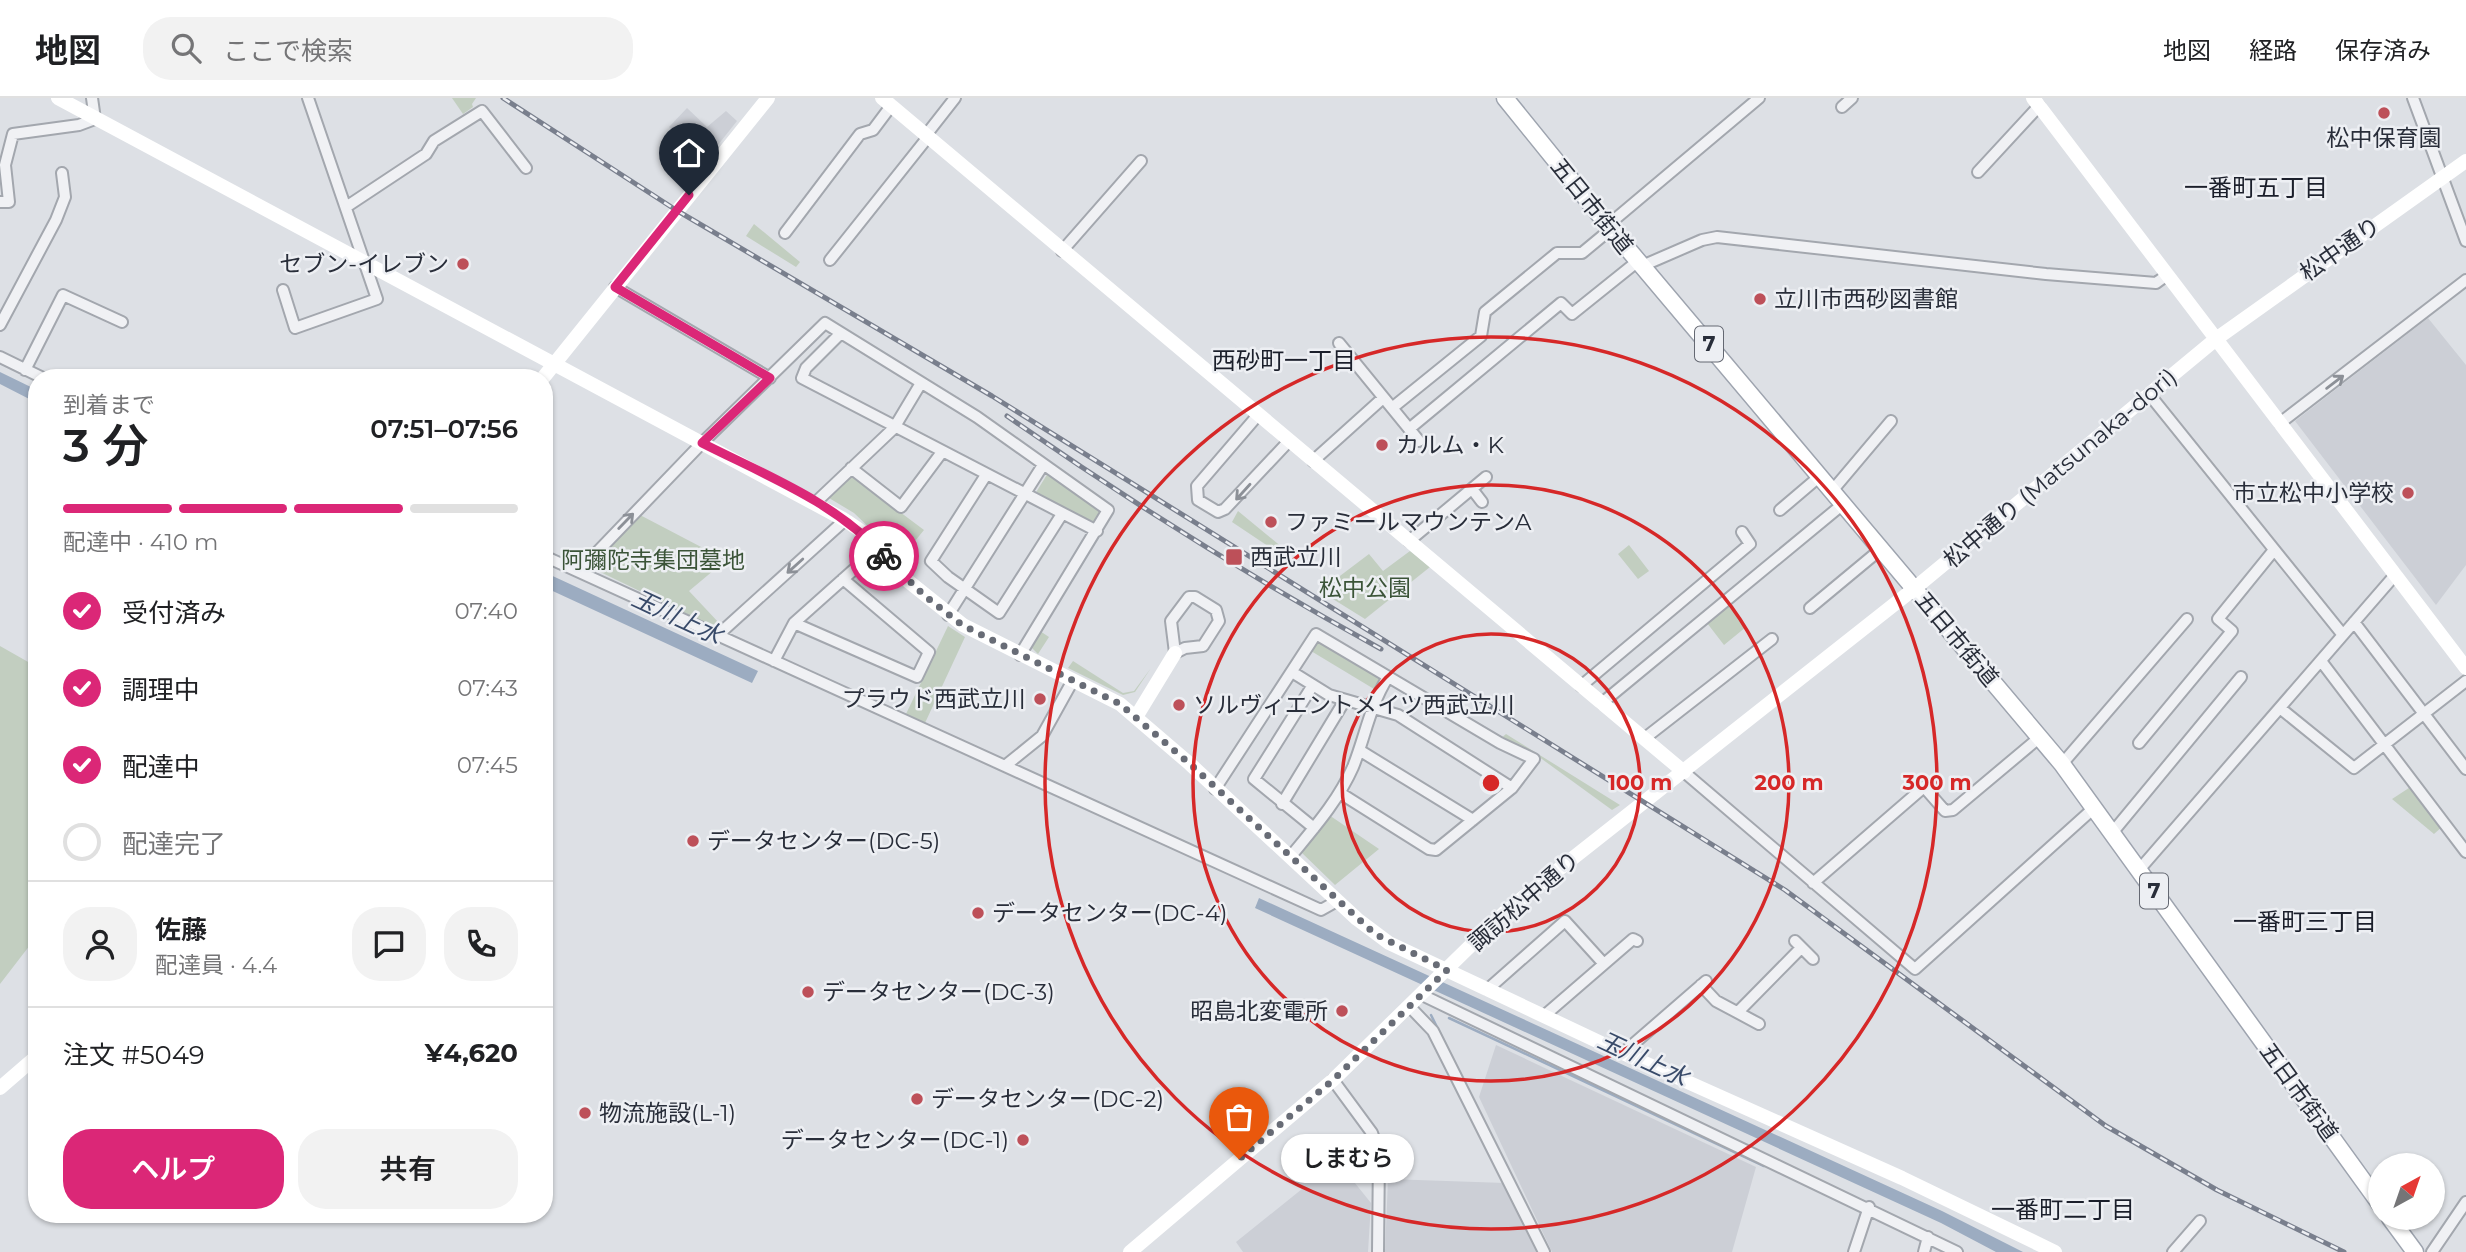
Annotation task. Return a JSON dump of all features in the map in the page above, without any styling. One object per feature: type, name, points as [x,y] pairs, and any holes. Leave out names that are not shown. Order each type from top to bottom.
[{"type":"main road","name":"五日市街道","points":[[1505,98],[1609,227],[2062,764],[2368,1187]]},
{"type":"main road","points":[[2398,1230],[2414,1252]]},
{"type":"street","points":[[58,98],[816,502],[845,520],[878,548],[908,581],[948,615],[1072,682],[1106,696],[1136,717],[1375,934],[1443,974],[1488,989],[1623,1053],[1902,1178],[2055,1252]]},
{"type":"street","points":[[92,98],[95,119]]},
{"type":"street","points":[[283,290],[295,328],[377,299],[308,98]]},
{"type":"street","points":[[831,253],[956,98]]},
{"type":"street","points":[[1392,408],[1480,336],[1485,312],[1557,253],[1582,253],[1759,98]]},
{"type":"street","points":[[1842,107],[1852,98]]},
{"type":"street","points":[[2413,98],[2466,241]]},
{"type":"street","points":[[550,369],[764,99]]},
{"type":"street","points":[[785,233],[860,134],[873,130],[886,102],[1645,738],[1915,969],[2094,808]]},
{"type":"street","points":[[1978,172],[2036,102],[2466,668]]},
{"type":"street","points":[[346,207],[426,154],[434,141],[482,111],[526,168]]},
{"type":"street","points":[[0,202],[9,202],[5,165],[13,134],[79,125],[95,119]]},
{"type":"street","points":[[1062,251],[1141,160]]},
{"type":"street","name":"松中通り","points":[[2216,339],[2466,161]]},
{"type":"street","points":[[0,325],[56,220],[65,197],[62,173]]},
{"type":"street","points":[[1409,429],[1561,303],[1572,314],[1640,263],[1702,240],[1717,237],[2046,274],[2156,283],[2166,275]]},
{"type":"street","points":[[2280,423],[2466,280]]},
{"type":"street","points":[[615,287],[770,378]]},
{"type":"street","points":[[25,370],[63,295],[122,322]]},
{"type":"street","points":[[579,571],[702,443],[825,323],[976,417],[1108,510],[1020,655]]},
{"type":"street","points":[[841,333],[806,368],[802,378],[1097,531]]},
{"type":"street","name":"松中通り (Matsunaka-dori)","points":[[1640,806],[1914,588],[2216,339]]},
{"type":"street","points":[[1339,343],[1419,441]]},
{"type":"street","points":[[0,357],[28,371]]},
{"type":"street","points":[[816,502],[894,428],[921,383]]},
{"type":"street","points":[[2149,394],[2343,635]]},
{"type":"street","points":[[1313,461],[1383,398]]},
{"type":"street","points":[[1258,415],[1197,486],[1198,499],[1219,512],[1225,509],[1289,441]]},
{"type":"street","points":[[1832,491],[1891,421]]},
{"type":"street","points":[[851,468],[901,507],[942,452]]},
{"type":"street","points":[[948,615],[1043,465]]},
{"type":"street","points":[[986,475],[931,561],[964,590],[999,613],[1062,514]]},
{"type":"street","points":[[1780,510],[1820,476]]},
{"type":"street","points":[[1409,541],[1486,477]]},
{"type":"street","points":[[1472,489],[1482,502]]},
{"type":"street","points":[[1602,703],[1843,503]]},
{"type":"street","points":[[718,635],[845,520]]},
{"type":"street","points":[[1581,687],[1750,544],[1742,532]]},
{"type":"street","points":[[774,662],[793,623],[878,548]]},
{"type":"street","points":[[1810,608],[1881,549]]},
{"type":"street","points":[[2139,743],[2232,631],[2218,619],[2274,550]]},
{"type":"street","points":[[553,560],[1321,910],[1338,901]]},
{"type":"street","points":[[2139,870],[2395,575]]},
{"type":"street","points":[[793,623],[917,677],[929,652],[843,579]]},
{"type":"street","points":[[1195,597],[1216,610],[1219,621],[1203,646],[1178,648],[1170,629],[1171,621],[1185,600],[1195,597]]},
{"type":"street","points":[[2062,764],[2187,619]]},
{"type":"street","points":[[2354,622],[2466,769]]},
{"type":"street","points":[[1215,789],[1316,634],[1500,743],[1534,759],[1512,788],[1433,851],[1340,793]]},
{"type":"street","points":[[1645,738],[1697,690],[1765,642]]},
{"type":"street","points":[[1136,717],[1178,648]]},
{"type":"street","points":[[2321,661],[2466,852]]},
{"type":"street","points":[[1292,672],[1345,700],[1398,715],[1512,788]]},
{"type":"street","points":[[1291,856],[1340,793],[1359,750],[1372,708],[1388,677]]},
{"type":"street","points":[[2112,833],[2241,677]]},
{"type":"street","points":[[2280,708],[2354,768],[2466,681]]},
{"type":"street","points":[[1005,766],[1042,736],[1072,682]]},
{"type":"street","points":[[1313,685],[1254,779],[1314,828]]},
{"type":"street","points":[[1282,804],[1345,700]]},
{"type":"street","points":[[1813,883],[1924,787],[1945,811],[1953,810],[2040,737]]},
{"type":"street","points":[[1359,750],[1473,820]]},
{"type":"street","name":"諏訪松中通り","points":[[1130,1252],[1333,1080],[1506,911],[1640,806]]},
{"type":"street","points":[[1488,989],[1565,921],[1604,964]]},
{"type":"street","points":[[1545,1015],[1633,939],[1637,941]]},
{"type":"street","points":[[1738,1012],[1798,944],[1813,959]]},
{"type":"street","points":[[1623,1053],[1704,983],[1716,1001],[1759,1024]]},
{"type":"street","points":[[1425,992],[1957,1252]]},
{"type":"street","points":[[1410,1007],[1433,1031],[1544,1252]]},
{"type":"street","points":[[0,1088],[28,1064]]},
{"type":"street","points":[[1333,1080],[1372,1133],[1379,1153],[1378,1252]]},
{"type":"street","points":[[2432,1252],[2466,1202]]},
{"type":"street","points":[[1854,1252],[1869,1207]]},
{"type":"street","points":[[2173,1252],[2200,1222]]},
{"type":"street","points":[[1924,1252],[1928,1237]]},
{"type":"shaded area","points":[[687,108],[707,127],[726,111],[737,121],[706,160],[669,127]]},
{"type":"shaded area","name":"市立松中小学校","points":[[2428,318],[2466,365],[2466,565],[2436,605],[2295,421]]},
{"type":"shaded area","points":[[1496,1045],[1756,1167],[1732,1252],[1552,1252],[1479,1097]]},
{"type":"shaded area","points":[[1330,1152],[1371,1203],[1368,1252],[1243,1252],[1236,1242],[1302,1189],[1296,1182]]},
{"type":"shaded area","points":[[1388,1179],[1505,1183],[1538,1252],[1385,1252]]},
{"type":"green space","points":[[452,98],[476,98],[473,107],[463,114]]},
{"type":"green space","points":[[754,224],[800,262],[796,267],[746,236]]},
{"type":"green space","points":[[1048,473],[1101,510],[1094,522],[1035,494]]},
{"type":"green space","points":[[852,476],[924,530],[901,558],[854,513],[829,498]]},
{"type":"green space","points":[[1238,511],[1283,548],[1277,552],[1232,522]]},
{"type":"green space","name":"阿彌陀寺集団墓地","points":[[640,515],[726,560],[689,591],[720,624],[716,628],[590,567]]},
{"type":"green space","points":[[1629,545],[1649,571],[1638,579],[1618,554]]},
{"type":"green space","name":"松中公園","points":[[1410,551],[1430,567],[1365,619],[1320,591],[1369,554],[1383,571]]},
{"type":"green space","points":[[1729,606],[1746,627],[1724,645],[1707,623]]},
{"type":"green space","points":[[948,626],[965,637],[925,723],[906,714]]},
{"type":"green space","points":[[1040,631],[1049,637],[1038,654],[1030,646]]},
{"type":"green space","points":[[1317,642],[1322,642],[1378,676],[1380,681],[1374,689],[1311,651]]},
{"type":"green space","points":[[0,646],[28,662],[28,948],[0,984]]},
{"type":"green space","points":[[1073,661],[1123,693],[1134,691],[1151,668],[1135,692],[1123,695],[1068,668]]},
{"type":"green space","points":[[1506,734],[1620,805],[1612,810],[1535,754],[1500,739]]},
{"type":"green space","points":[[2412,786],[2443,826],[2434,834],[2392,799]]},
{"type":"green space","points":[[1329,815],[1379,849],[1335,885],[1300,851]]},
{"type":"water","points":[[0,372],[28,386],[28,398],[0,384]]},
{"type":"water","points":[[553,576],[758,671],[752,683],[553,591]]},
{"type":"water","points":[[1259,898],[1942,1211],[2023,1252],[1996,1252],[1941,1223],[1255,908]]},
{"type":"waterway","points":[[1431,1015],[1501,1156]]},
{"type":"waterway","points":[[1449,1018],[1764,1166]]},
{"type":"railway","points":[[503,98],[676,210],[992,396],[1785,890],[2106,1126],[2217,1190],[2344,1252]]},
{"type":"railway","points":[[1007,416],[1191,537],[1381,649]]},
{"type":"way so far","points":[[884,556],[908,581],[962,625],[1120,704],[1190,764],[1375,934],[1447,970],[1333,1080],[1239,1159]]},
{"type":"place","name":"松中保育園","points":[[2384,113]]},
{"type":"place","name":"セブン-イレブン","points":[[463,264]]},
{"type":"place","name":"立川市西砂図書館","points":[[1760,299]]},
{"type":"place","name":"カルム・K","points":[[1382,445]]},
{"type":"place","name":"市立松中小学校","points":[[2408,493]]},
{"type":"place","name":"ファミールマウンテンA","points":[[1271,522]]},
{"type":"place","name":"西武立川","points":[[1234,557]]},
{"type":"place","name":"プラウド西武立川","points":[[1040,699]]},
{"type":"place","name":"ソルヴィエントメイツ西武立川","points":[[1179,705]]},
{"type":"place","name":"データセンター(DC-5)","points":[[693,841]]},
{"type":"place","name":"データセンター(DC-4)","points":[[978,913]]},
{"type":"place","name":"データセンター(DC-3)","points":[[808,992]]},
{"type":"place","name":"昭島北変電所","points":[[1342,1011]]},
{"type":"place","name":"データセンター(DC-2)","points":[[917,1099]]},
{"type":"place","name":"物流施設(L-1)","points":[[585,1113]]},
{"type":"place","name":"データセンター(DC-1)","points":[[1023,1140]]},
{"type":"place","name":"しまむら","points":[[1239,1159]]},
{"type":"district","name":"一番町五丁目","points":[[2256,188]]},
{"type":"district","name":"西砂町一丁目","points":[[1284,361]]},
{"type":"district","name":"一番町三丁目","points":[[2305,922]]},
{"type":"district","name":"一番町二丁目","points":[[2063,1210]]},
{"type":"route","points":[[689,195],[615,287],[770,378],[702,443],[845,520],[861,531],[884,556]]},
{"type":"water label","name":"玉川上水","points":[[677,617]]},
{"type":"water label","name":"玉川上水","points":[[1643,1059]]}]
